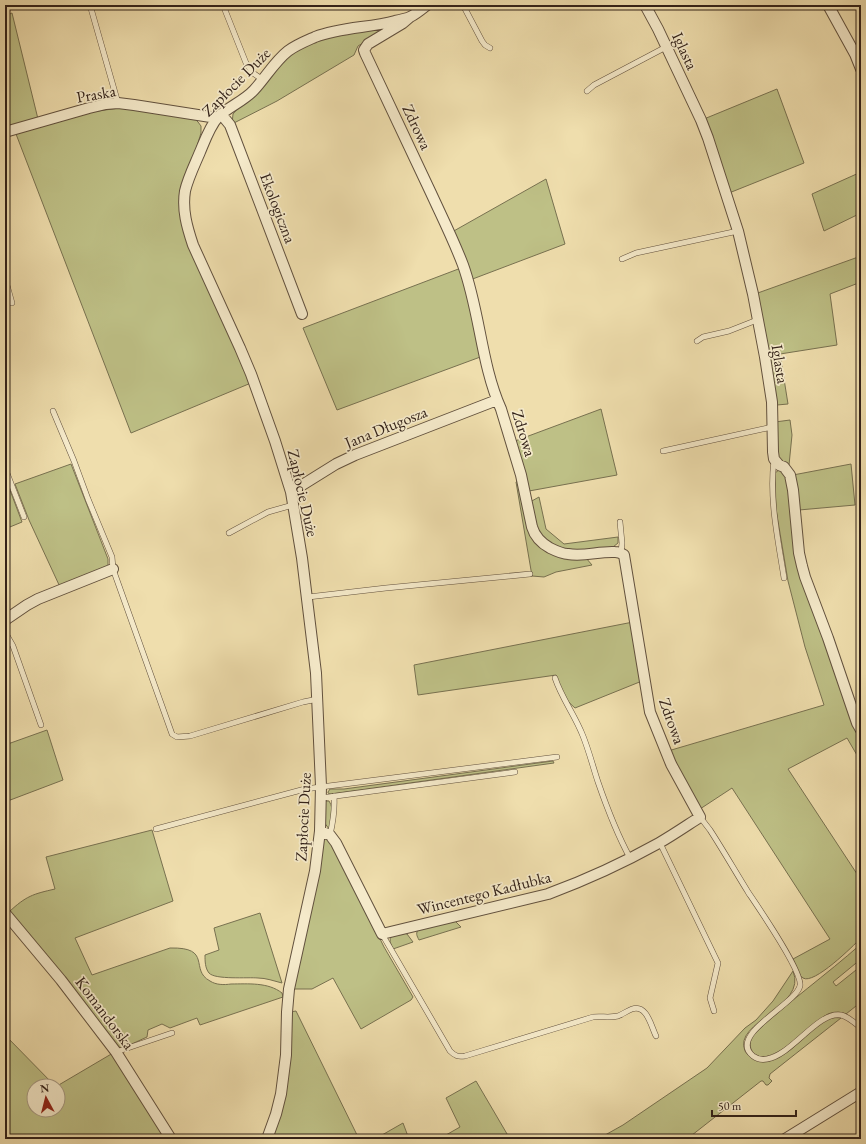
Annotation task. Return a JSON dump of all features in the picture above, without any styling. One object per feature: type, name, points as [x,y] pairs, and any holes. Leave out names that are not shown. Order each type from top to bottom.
[{"type":"street","name":"Zapłocie Duże","points":[[267,1139],[281,1094],[286,1055],[289,989],[314,878],[320,831],[321,786],[316,673],[308,597],[291,492],[275,441],[251,374],[193,245],[185,216],[185,191],[188,180],[205,140],[219,116],[244,99],[288,51],[299,44],[339,30],[391,22],[410,17],[427,5]]},
{"type":"street","name":"Iglasta","points":[[645,5],[704,126],[738,231],[753,294],[772,402],[774,459]]},
{"type":"street","points":[[828,5],[855,54],[861,69]]},
{"type":"street","name":"Zdrowa","points":[[410,17],[403,23],[368,44],[364,50],[463,264],[469,284],[487,365],[521,475],[532,527],[535,535],[540,541],[557,551],[566,554],[587,555],[616,552],[624,555],[650,712],[671,764],[700,817]]},
{"type":"street","name":"Praska","points":[[5,132],[106,104],[134,105],[219,116]]},
{"type":"street","name":"Ekologiczna","points":[[219,116],[226,119],[232,131],[302,314]]},
{"type":"street","name":"Jana Długosza","points":[[291,492],[336,464],[355,455],[497,400]]},
{"type":"street","points":[[774,459],[778,465],[784,467],[788,471],[790,475],[796,510],[800,553],[805,577],[828,638],[857,723],[861,730]]},
{"type":"street","points":[[5,620],[38,599],[113,569]]},
{"type":"street","name":"Wincentego Kadłubka","points":[[382,934],[548,894],[573,885],[660,843],[700,817]]},
{"type":"street","points":[[320,831],[330,835],[336,842],[382,934]]},
{"type":"street","name":"Komandorska","points":[[5,913],[61,980],[116,1052],[171,1139]]},
{"type":"street","points":[[785,1139],[861,1092]]},
{"type":"lane","points":[[90,5],[118,104]]},
{"type":"lane","points":[[223,5],[246,63],[253,73],[263,80]]},
{"type":"lane","points":[[463,5],[482,41],[490,48]]},
{"type":"lane","points":[[587,91],[594,85],[666,47]]},
{"type":"lane","points":[[622,259],[636,253],[738,231]]},
{"type":"lane","points":[[5,278],[12,303]]},
{"type":"lane","points":[[697,342],[703,337],[729,331],[758,320]]},
{"type":"lane","points":[[53,411],[112,557],[113,569],[172,734],[177,737],[190,736],[303,702],[318,699]]},
{"type":"lane","points":[[663,451],[772,426]]},
{"type":"lane","points":[[774,459],[772,472],[774,512],[784,578]]},
{"type":"lane","points":[[5,468],[24,517]]},
{"type":"lane","points":[[229,533],[268,512],[293,505]]},
{"type":"lane","points":[[620,522],[622,543],[621,553]]},
{"type":"lane","points":[[308,597],[530,574]]},
{"type":"lane","points":[[5,632],[13,646],[42,725]]},
{"type":"lane","points":[[555,678],[564,700],[577,721],[611,817],[630,858]]},
{"type":"lane","points":[[156,829],[288,793],[321,786],[557,757]]},
{"type":"lane","points":[[321,798],[515,772]]},
{"type":"lane","points":[[330,835],[335,808],[334,796]]},
{"type":"lane","points":[[700,817],[710,830],[777,938],[792,963],[800,981],[800,986],[792,998],[750,1035],[747,1044],[748,1052],[759,1059],[765,1060],[771,1058],[788,1048],[821,1020],[833,1015],[838,1015],[852,1020],[861,1028]]},
{"type":"lane","points":[[660,843],[718,963],[710,998],[714,1011]]},
{"type":"lane","points":[[382,934],[450,1051],[459,1057],[593,1017],[618,1016],[640,1008],[645,1011],[656,1036]]},
{"type":"lane","points":[[116,1052],[172,1033]]},
{"type":"green space","points":[[12,13],[38,119],[5,128],[5,16]]},
{"type":"green space","points":[[395,24],[358,46],[354,55],[277,101],[232,124],[233,114],[239,107],[264,86],[283,62],[294,52],[319,39]]},
{"type":"green space","points":[[777,89],[804,163],[729,193],[704,119]]},
{"type":"green space","points":[[120,108],[194,118],[201,126],[201,133],[180,202],[251,383],[131,433],[16,134],[90,112]]},
{"type":"green space","points":[[861,172],[861,213],[824,231],[812,194]]},
{"type":"green space","points":[[546,179],[565,244],[470,280],[452,232]]},
{"type":"green space","points":[[861,256],[861,282],[830,294],[837,345],[780,354],[788,404],[777,405],[774,402],[755,294]]},
{"type":"green space","points":[[461,268],[483,356],[337,410],[303,328]]},
{"type":"green space","points":[[601,409],[617,475],[529,491],[515,441]]},
{"type":"green space","points":[[790,420],[792,435],[789,465],[780,462],[776,455],[775,422]]},
{"type":"green space","points":[[71,464],[108,559],[108,565],[103,571],[60,587],[29,520],[15,484]]},
{"type":"green space","points":[[851,464],[855,505],[799,510],[793,475]]},
{"type":"green space","points":[[779,470],[783,472],[787,479],[796,553],[855,725],[861,737],[861,762],[847,738],[788,769],[861,880],[861,938],[824,971],[808,979],[801,977],[793,959],[830,939],[732,788],[700,809],[668,751],[824,705],[805,647],[788,581],[776,509],[775,473]]},
{"type":"green space","points":[[5,477],[22,522],[5,529]]},
{"type":"green space","points":[[519,480],[533,539],[586,558],[592,565],[556,572],[544,577],[532,576],[516,482]]},
{"type":"green space","points":[[539,497],[546,529],[564,544],[618,537],[618,543],[613,547],[587,552],[559,549],[539,536],[530,502]]},
{"type":"green space","points":[[633,622],[642,681],[575,708],[565,697],[556,675],[418,695],[414,665]]},
{"type":"green space","points":[[47,730],[63,780],[5,802],[5,745]]},
{"type":"green space","points":[[553,761],[554,763],[330,794],[328,793],[330,789],[344,789]]},
{"type":"green space","points":[[326,801],[329,801],[332,808],[329,829],[324,822],[324,805]]},
{"type":"green space","points":[[152,830],[173,901],[75,938],[92,975],[170,948],[183,949],[191,951],[196,955],[201,971],[204,976],[212,982],[223,985],[264,985],[276,989],[282,993],[283,997],[200,1025],[197,1018],[170,1028],[162,1024],[148,1030],[147,1037],[123,1048],[117,1047],[9,912],[20,902],[30,896],[55,889],[46,857]]},
{"type":"green space","points":[[323,838],[329,840],[334,845],[384,947],[413,997],[411,1000],[361,1029],[333,978],[312,989],[293,989]]},
{"type":"green space","points":[[260,913],[282,983],[261,978],[218,977],[209,973],[206,967],[205,955],[219,950],[214,928]]},
{"type":"green space","points":[[455,921],[461,927],[419,940],[417,933],[419,929]]},
{"type":"green space","points":[[402,932],[407,934],[413,942],[393,949],[390,941],[391,937]]},
{"type":"green space","points":[[861,944],[861,959],[833,982],[836,986],[861,966],[861,1002],[846,1014],[833,1012],[828,1014],[789,1045],[777,1052],[767,1056],[757,1056],[750,1047],[754,1034]]},
{"type":"green space","points":[[793,971],[795,984],[790,995],[749,1031],[744,1041],[745,1051],[750,1057],[763,1062],[772,1061],[791,1050],[823,1022],[832,1018],[841,1018],[770,1074],[769,1078],[772,1081],[768,1085],[761,1081],[687,1139],[598,1139],[623,1125],[707,1068],[745,1028],[756,1020],[773,1001]]},
{"type":"green space","points":[[296,1011],[359,1139],[271,1139],[290,1012]]},
{"type":"green space","points":[[5,1035],[47,1078],[26,1078],[26,1118],[66,1118],[66,1081],[113,1053],[166,1139],[5,1139]]},
{"type":"green space","points":[[476,1081],[510,1139],[439,1139],[460,1127],[446,1098]]},
{"type":"green space","points":[[403,1123],[409,1139],[375,1139]]}]
